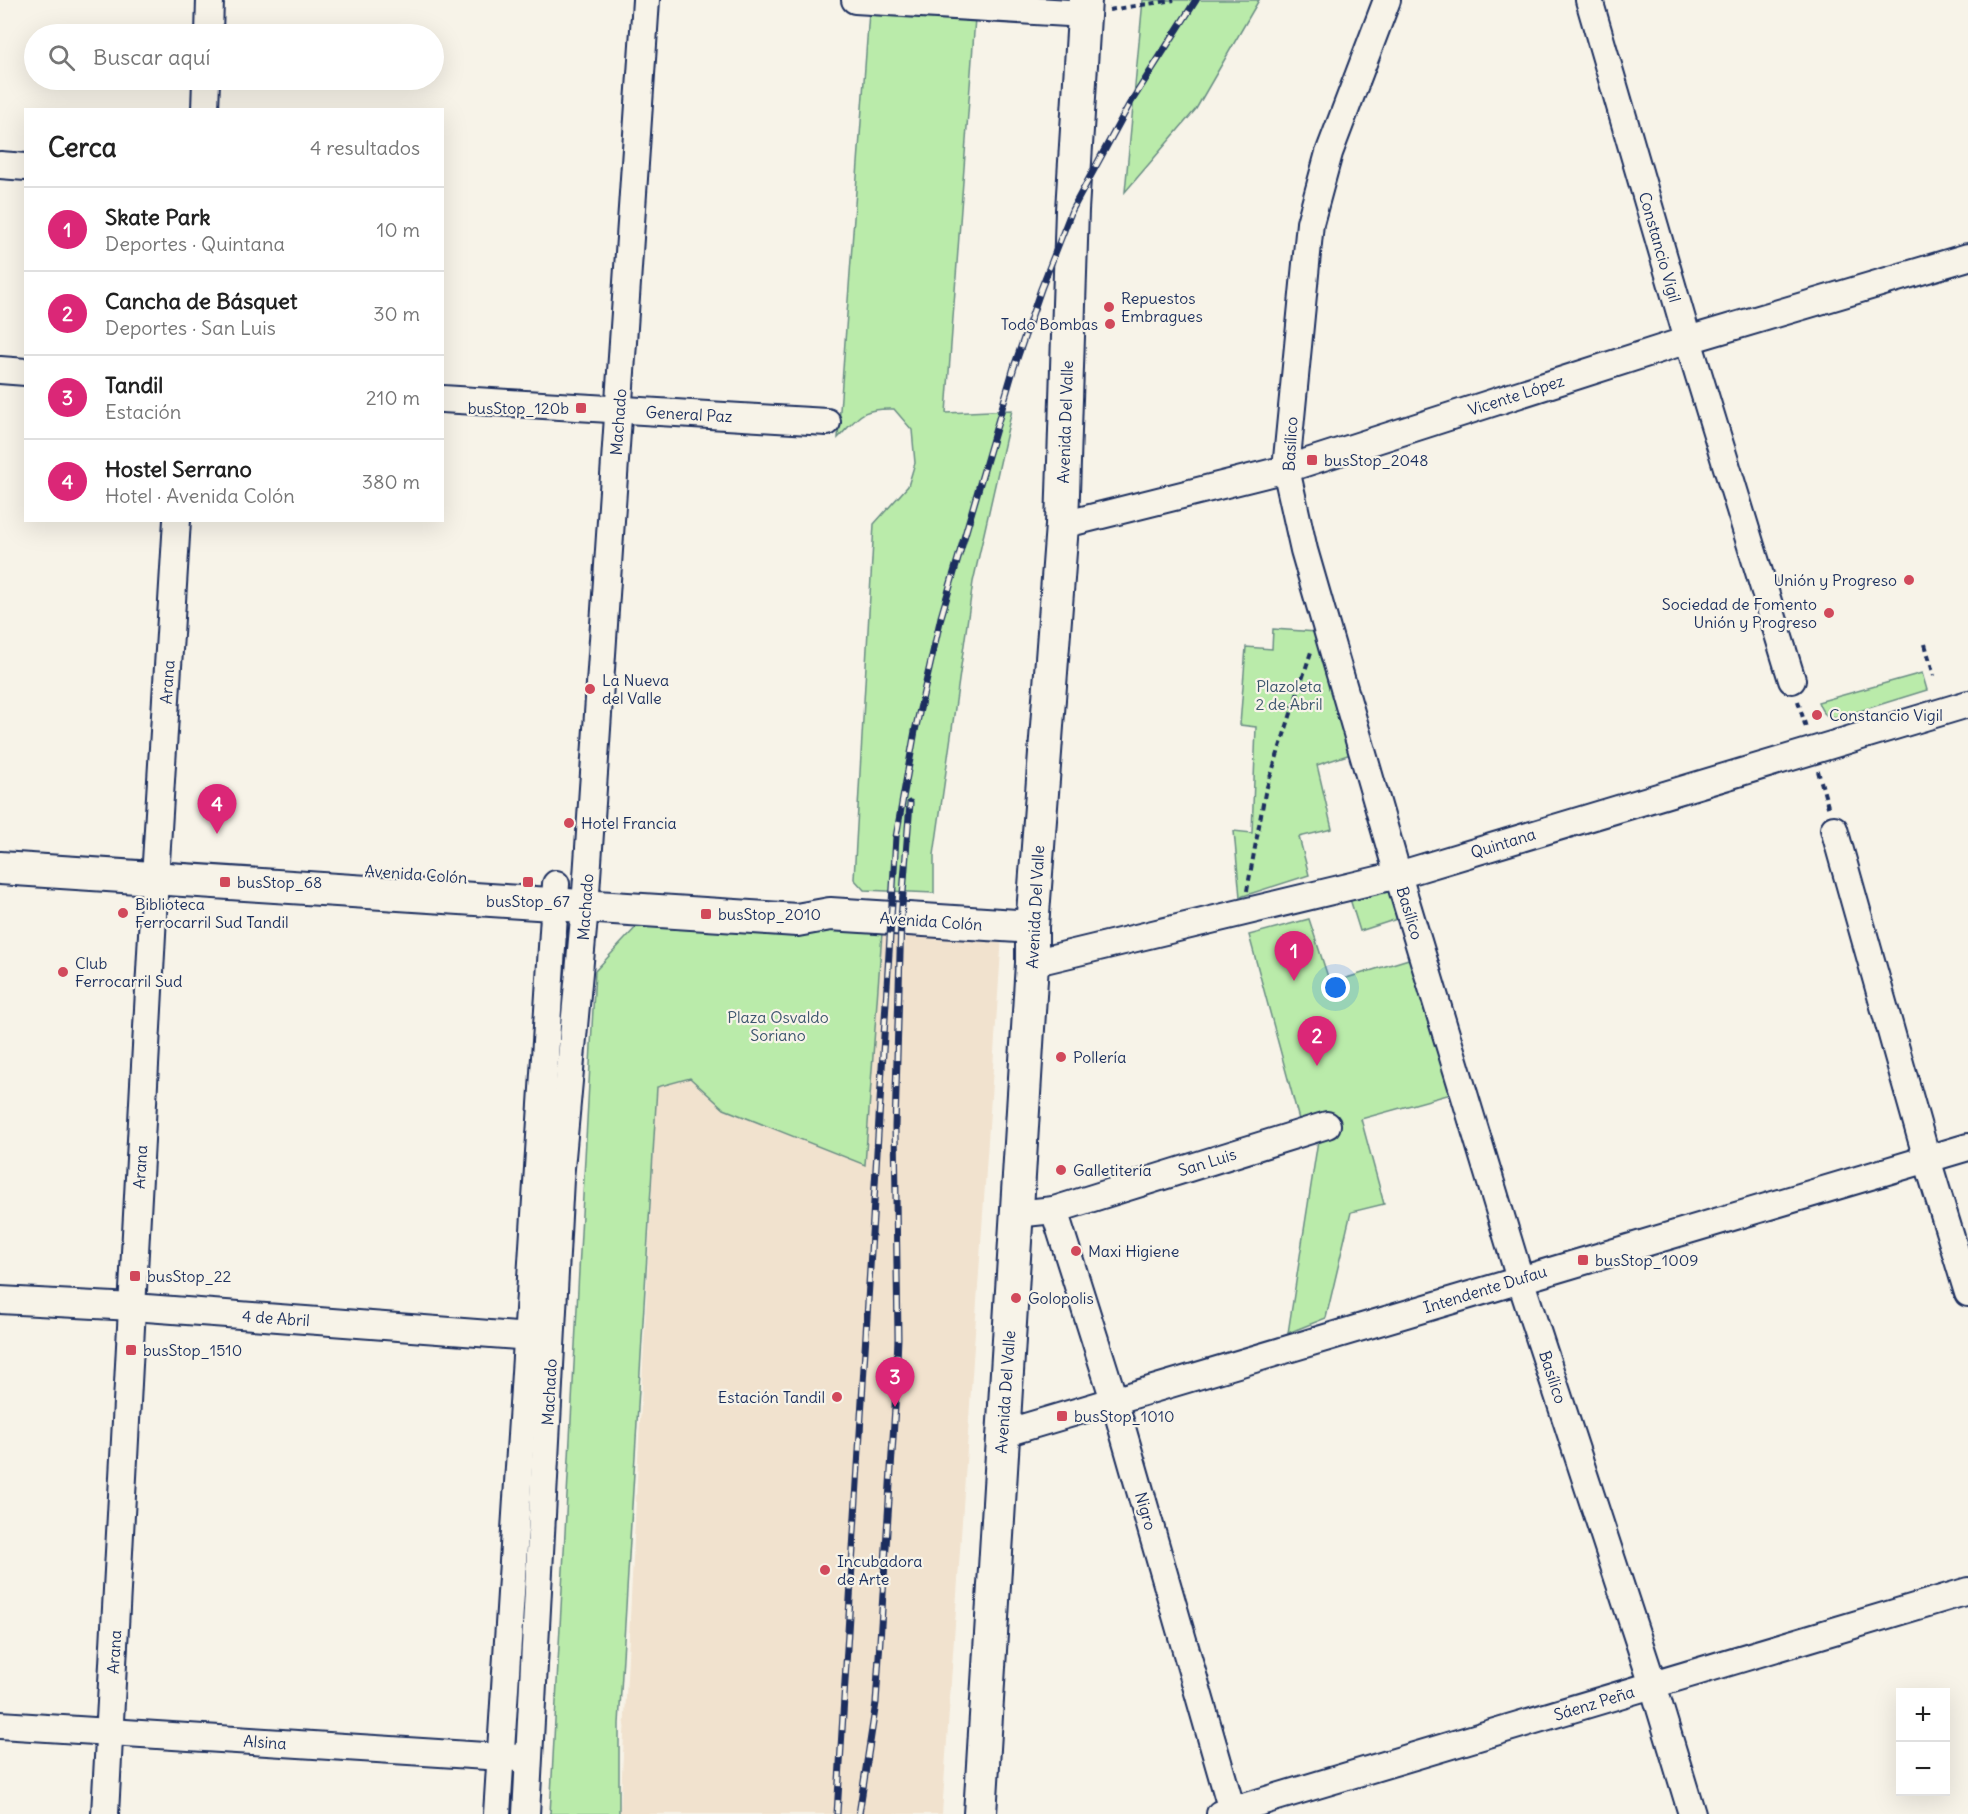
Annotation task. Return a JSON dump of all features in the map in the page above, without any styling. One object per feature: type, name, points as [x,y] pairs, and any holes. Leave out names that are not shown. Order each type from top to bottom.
[{"type":"main road","name":"Avenida Del Valle","points":[[980,1814],[1032,963],[1032,927],[1062,525],[1072,210],[1085,7]]},
{"type":"main road","name":"Avenida Colón","points":[[0,847],[156,867],[586,896],[797,920],[830,914],[1032,927]]},
{"type":"main road","name":"Avenida Colón","points":[[0,868],[156,867]]},
{"type":"street","points":[[209,24],[210,0]]},
{"type":"street","name":"Machado","points":[[497,1814],[500,1758],[539,1338],[560,1179],[586,896],[646,0]]},
{"type":"street","points":[[855,0],[1085,7]]},
{"type":"street","name":"Basílico","points":[[1387,0],[1329,153],[1310,223],[1286,469],[1304,550],[1398,875],[1520,1279],[1653,1685],[1692,1814]]},
{"type":"street","name":"Constancio Vigil","points":[[1589,0],[1688,340],[1792,680]]},
{"type":"street","points":[[205,108],[206,90]]},
{"type":"street","points":[[0,165],[24,166]]},
{"type":"street","name":"Vicente López","points":[[1062,525],[1286,469],[1688,340],[1968,257]]},
{"type":"street","points":[[0,370],[24,372]]},
{"type":"street","name":"General Paz","points":[[444,399],[827,422]]},
{"type":"street","name":"Arana","points":[[105,1814],[177,522]]},
{"type":"street","name":"Quintana","points":[[1032,963],[1398,875],[1968,704]]},
{"type":"street","points":[[1834,829],[1927,1159],[1968,1293]]},
{"type":"street","name":"Machado","points":[[526,1814],[530,1759],[539,1338],[555,895]]},
{"type":"street","name":"San Luis","points":[[1016,1214],[1053,1210],[1327,1125]]},
{"type":"street","name":"Intendente Dufau","points":[[1002,1434],[1968,1147]]},
{"type":"street","name":"Nigro","points":[[1053,1210],[1114,1400],[1229,1813]]},
{"type":"street","name":"4 de Abril","points":[[0,1300],[133,1307],[539,1338]]},
{"type":"street","name":"Sáenz Peña","points":[[1229,1813],[1968,1591]]},
{"type":"street","name":"Alsina","points":[[0,1725],[530,1759]]},
{"type":"path","points":[[1085,7],[1174,0]]},
{"type":"path","points":[[1243,912],[1265,793],[1299,686],[1324,622]]},
{"type":"path","points":[[1925,644],[1935,676]]},
{"type":"path","points":[[1792,680],[1808,734]]},
{"type":"path","points":[[1816,765],[1834,829]]},
{"type":"shaded area","points":[[882,933],[1002,936],[942,1814],[620,1814],[657,1087],[690,1078],[724,1109],[865,1164]]},
{"type":"green space","points":[[1143,0],[1259,0],[1196,109],[1125,192]]},
{"type":"green space","points":[[869,12],[975,18],[946,413],[1012,410],[973,582],[934,855],[934,893],[864,890],[854,879],[874,524],[908,486],[915,463],[912,430],[894,409],[874,410],[862,415],[838,438]]},
{"type":"green space","name":"Plazoleta 2 de Abril","points":[[1273,629],[1317,632],[1354,753],[1317,765],[1332,829],[1299,837],[1309,875],[1240,897],[1234,831],[1252,833],[1256,727],[1240,725],[1246,647],[1272,649]]},
{"type":"green space","points":[[1922,673],[1927,690],[1840,717],[1826,714],[1818,702]]},
{"type":"green space","points":[[1389,886],[1400,918],[1360,931],[1350,899]]},
{"type":"green space","points":[[1309,919],[1330,983],[1412,958],[1451,1094],[1361,1119],[1384,1204],[1351,1212],[1326,1318],[1288,1333],[1319,1134],[1304,1138],[1249,935]]},
{"type":"green space","name":"Plaza Osvaldo Soriano","points":[[639,924],[882,933],[865,1165],[724,1109],[690,1078],[657,1087],[619,1724],[619,1814],[550,1814],[595,971]]},
{"type":"railway","points":[[837,1814],[896,837],[915,731],[941,617],[1014,367],[1041,289],[1072,210],[1129,105],[1196,0]]},
{"type":"railway","points":[[859,1814],[876,1703],[895,1407],[898,1338],[895,1127],[901,919],[910,803]]},
{"type":"place","name":"Repuestos Embragues","points":[[1109,307]]},
{"type":"place","name":"Todo Bombas","points":[[1110,324]]},
{"type":"place","name":"busStop_120b","points":[[581,408]]},
{"type":"place","name":"busStop_2048","points":[[1312,460]]},
{"type":"place","name":"Unión y Progreso","points":[[1909,580]]},
{"type":"place","name":"Sociedad de Fomento Unión y Progreso","points":[[1829,613]]},
{"type":"place","name":"La Nueva del Valle","points":[[590,689]]},
{"type":"place","name":"Constancio Vigil","points":[[1817,715]]},
{"type":"place","name":"Hotel Francia","points":[[569,823]]},
{"type":"place","name":"Hostel Serrano","points":[[217,834]]},
{"type":"place","name":"busStop_68","points":[[225,882]]},
{"type":"place","name":"busStop_67","points":[[528,882]]},
{"type":"place","name":"Biblioteca Ferrocarril Sud Tandil","points":[[123,913]]},
{"type":"place","name":"busStop_2010","points":[[706,914]]},
{"type":"place","name":"Club Ferrocarril Sud","points":[[63,972]]},
{"type":"place","name":"Skate Park","points":[[1294,981]]},
{"type":"place","name":"Pollería","points":[[1061,1057]]},
{"type":"place","name":"Cancha de Básquet","points":[[1317,1066]]},
{"type":"place","name":"Galletitería","points":[[1061,1170]]},
{"type":"place","name":"Maxi Higiene","points":[[1076,1251]]},
{"type":"place","name":"busStop_1009","points":[[1583,1260]]},
{"type":"place","name":"busStop_22","points":[[135,1276]]},
{"type":"place","name":"Golopolis","points":[[1016,1298]]},
{"type":"place","name":"busStop_1510","points":[[131,1350]]},
{"type":"place","name":"Estación Tandil","points":[[837,1397]]},
{"type":"place","name":"Tandil","points":[[895,1407]]},
{"type":"place","name":"busStop_1010","points":[[1062,1416]]},
{"type":"place","name":"Incubadora de Arte","points":[[825,1570]]}]
